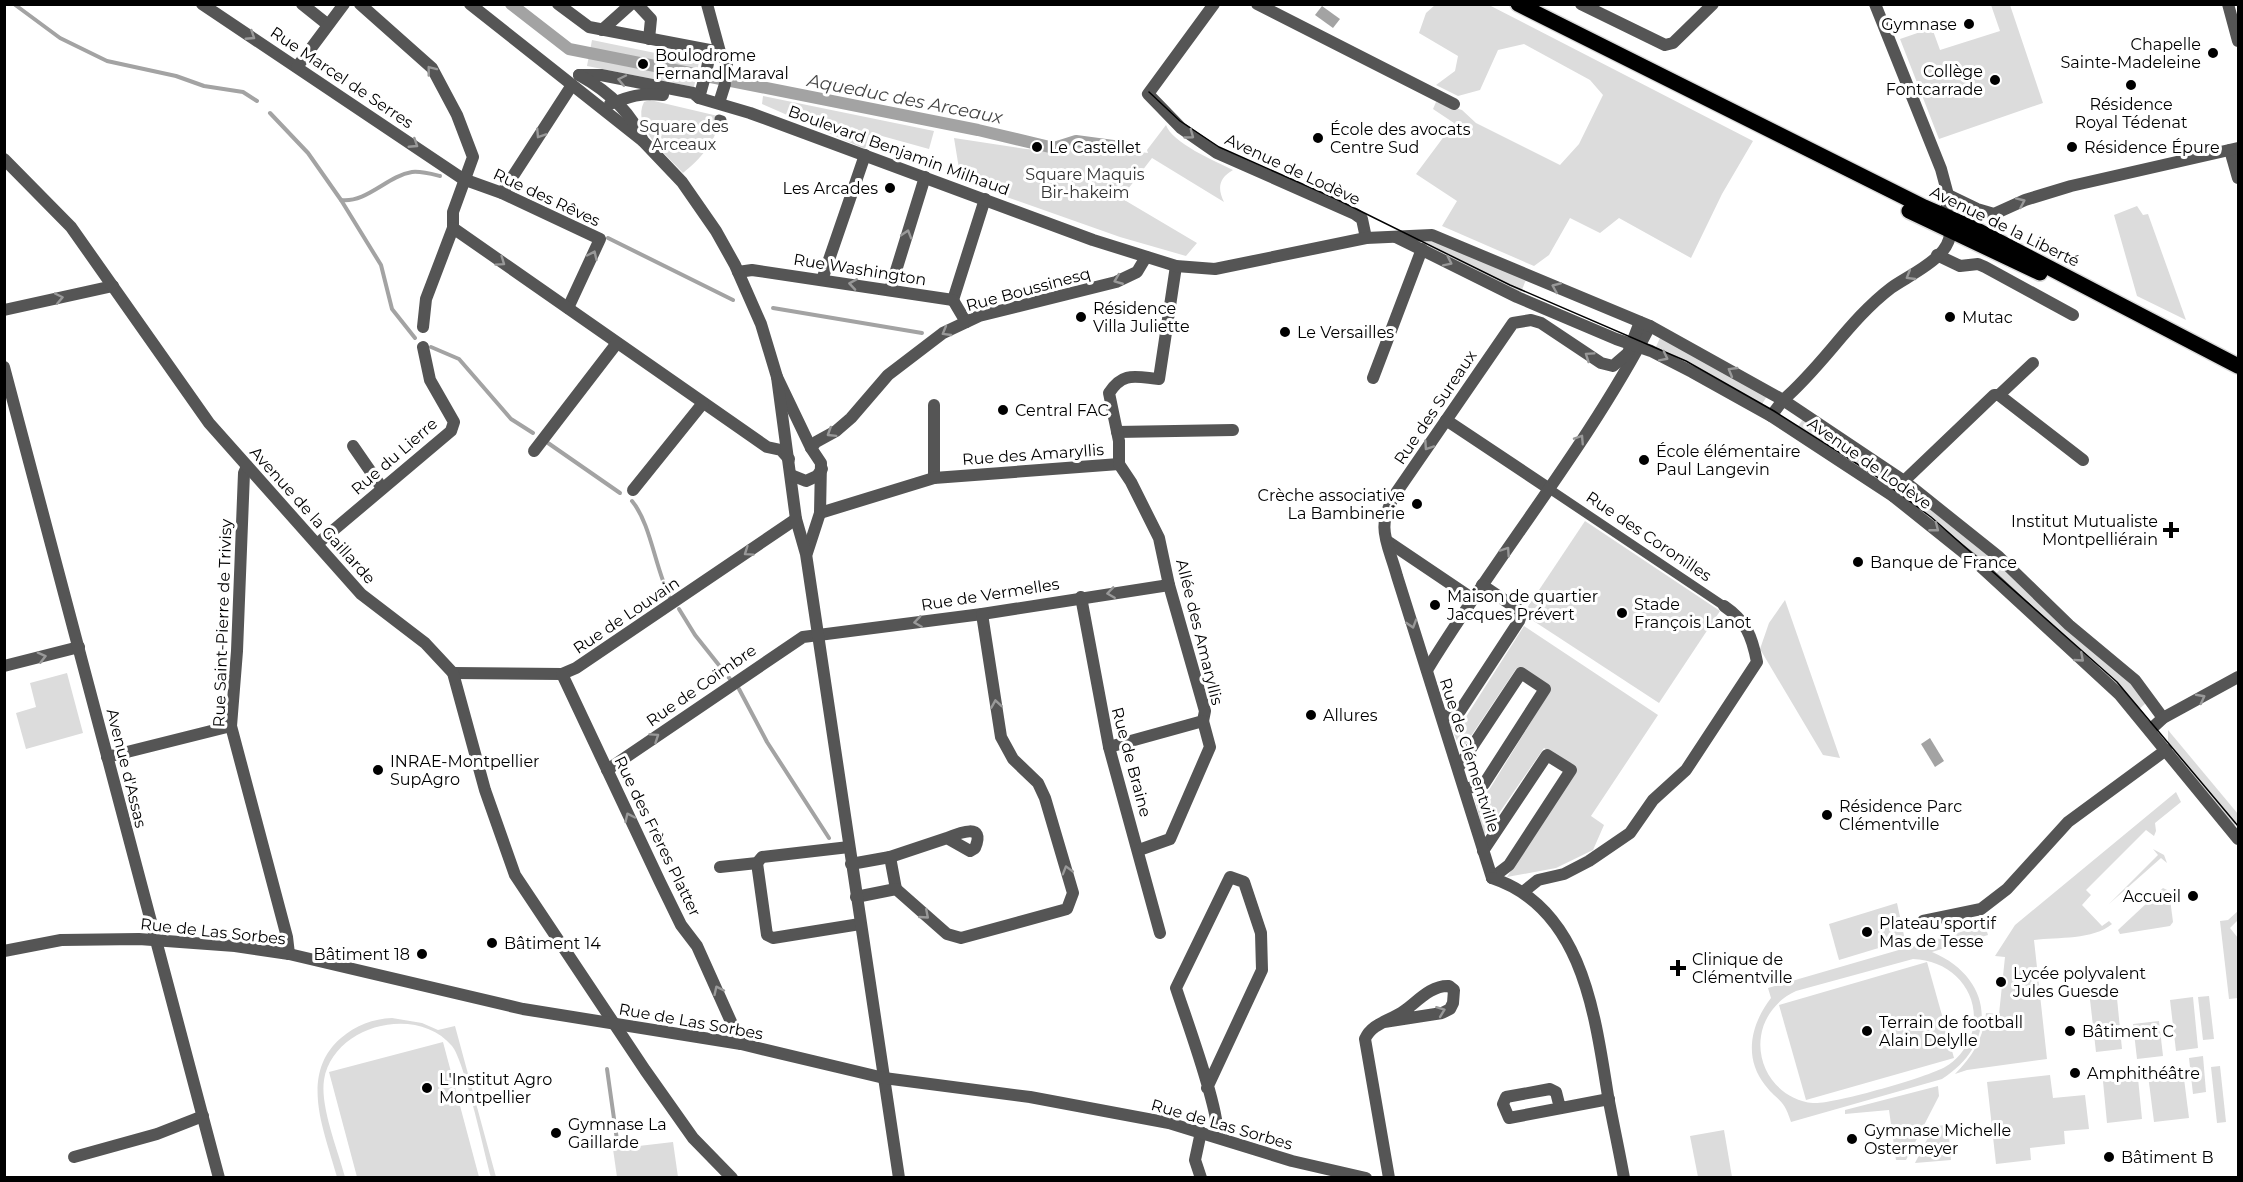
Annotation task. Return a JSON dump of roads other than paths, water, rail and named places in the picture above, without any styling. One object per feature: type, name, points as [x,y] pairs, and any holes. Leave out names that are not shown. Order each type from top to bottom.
[{"type":"main road","name":"Avenue de la Liberté","points":[[1518,4],[1924,207],[1949,227]]},
{"type":"main road","name":"Avenue de la Liberté","points":[[1753,123],[1877,195],[1919,216],[2119,302],[2238,366]]},
{"type":"street","name":"Rue Marcel de Serres","points":[[202,4],[464,179]]},
{"type":"street","points":[[302,4],[327,24]]},
{"type":"street","points":[[297,67],[344,4]]},
{"type":"street","points":[[360,4],[432,68],[457,115],[473,157],[453,212],[453,228],[426,299],[423,327]]},
{"type":"street","points":[[470,4],[547,65],[616,101],[634,124],[643,141]]},
{"type":"street","points":[[558,4],[589,27],[720,52]]},
{"type":"street","points":[[602,30],[631,4]]},
{"type":"street","points":[[637,4],[651,19],[649,39]]},
{"type":"street","points":[[707,4],[720,52],[728,63],[719,103]]},
{"type":"street","name":"Avenue de Lodève","points":[[1214,4],[1148,94],[1181,128],[1217,153],[1355,214],[1362,219],[1366,238],[1418,234],[1446,240],[1645,324],[1783,400],[1904,481],[1999,557],[2069,625],[2134,680],[2163,718]]},
{"type":"street","points":[[1257,4],[1454,104]]},
{"type":"street","points":[[1581,4],[1665,45],[1673,44],[1713,4]]},
{"type":"street","points":[[1771,416],[1783,400],[1891,288],[1925,267],[1945,248],[1949,227],[1948,195],[1941,169],[1875,4]]},
{"type":"street","points":[[2228,4],[2238,41]]},
{"type":"street","points":[[699,98],[709,58],[720,52]]},
{"type":"street","name":"Boulevard Benjamin Milhaud","points":[[575,80],[601,75],[693,93],[699,98],[719,103],[985,200],[1176,266],[1201,269],[1228,267],[1366,238]]},
{"type":"street","points":[[575,80],[598,106],[643,141],[682,182],[716,231],[738,272],[761,324],[777,377],[796,519],[806,554],[899,1178]]},
{"type":"street","points":[[502,193],[575,80]]},
{"type":"street","name":"Boulevard Benjamin Milhaud","points":[[598,106],[626,96],[651,93],[692,100],[699,98]]},
{"type":"street","points":[[1948,195],[1979,210],[1994,214],[2025,200],[2071,186],[2234,149],[2238,178]]},
{"type":"street","points":[[822,280],[865,155]]},
{"type":"street","name":"Avenue de la Gaillarde","points":[[4,159],[71,226],[202,414],[247,466],[361,594],[425,643],[453,674],[485,790],[515,875],[611,1024],[693,1138],[732,1178]]},
{"type":"street","points":[[890,290],[925,177]]},
{"type":"street","name":"Rue des Rêves","points":[[464,179],[502,193],[600,239],[568,308]]},
{"type":"street","points":[[966,321],[953,300],[985,200]]},
{"type":"street","points":[[453,228],[767,447],[781,450],[789,459]]},
{"type":"street","name":"Avenue de Lodève","points":[[1395,236],[1517,297],[1651,351],[1692,372],[1771,416],[1893,496],[1978,564],[2106,681],[2150,730],[2238,839]]},
{"type":"street","points":[[1373,378],[1422,249]]},
{"type":"street","points":[[1937,255],[1960,266],[1978,264],[1985,267],[2073,315]]},
{"type":"street","name":"Rue Boussinesq","points":[[811,448],[816,442],[836,431],[852,418],[880,383],[907,358],[943,333],[966,321],[1116,282],[1137,272],[1146,257]]},
{"type":"street","name":"Rue des Amaryllis","points":[[820,513],[934,478],[1119,464],[1117,432],[1109,393],[1116,381],[1124,377],[1159,379],[1176,266]]},
{"type":"street","name":"Rue Washington","points":[[738,272],[752,270],[953,300]]},
{"type":"street","points":[[4,310],[113,286]]},
{"type":"street","name":"Rue des Sureaux","points":[[1426,670],[1383,528],[1385,512],[1507,328],[1521,320],[1541,324],[1601,363],[1613,366],[1634,346],[1645,324]]},
{"type":"street","points":[[534,450],[617,343]]},
{"type":"street","name":"Rue du Lierre","points":[[317,544],[450,431],[454,422],[430,380],[423,346]]},
{"type":"street","name":"Rue de Clémentville","points":[[1492,878],[1443,717],[1426,670],[1548,488],[1634,346]]},
{"type":"street","points":[[1893,496],[1904,481],[1994,395],[1999,395],[2033,363]]},
{"type":"street","name":"Avenue d'Assas","points":[[4,367],[219,1178]]},
{"type":"street","points":[[777,377],[811,448],[819,457],[822,469],[820,513],[806,554]]},
{"type":"street","points":[[1999,395],[2083,460]]},
{"type":"street","points":[[633,490],[703,403]]},
{"type":"street","points":[[934,405],[934,478]]},
{"type":"street","points":[[1446,420],[1548,488]]},
{"type":"street","points":[[1117,432],[1233,430]]},
{"type":"street","points":[[353,446],[382,488]]},
{"type":"street","points":[[789,459],[799,448],[811,448]]},
{"type":"street","name":"Allée des Amaryllis","points":[[1109,747],[1203,722],[1206,711],[1169,585],[1159,538],[1131,482],[1119,464]]},
{"type":"street","name":"Rue Saint-Pierre de Trivisy","points":[[247,466],[244,472],[237,651],[231,726],[287,937],[289,954]]},
{"type":"street","points":[[791,475],[806,481],[817,476],[822,469]]},
{"type":"street","name":"Rue des Coronilles","points":[[1523,892],[1538,880],[1564,874],[1589,861],[1630,832],[1653,800],[1686,770],[1757,662],[1752,637],[1744,623],[1724,606],[1548,488]]},
{"type":"street","name":"Rue de Louvain","points":[[453,674],[562,674],[576,668],[796,519]]},
{"type":"street","points":[[1387,541],[1473,599]]},
{"type":"street","name":"Rue de Vermelles","points":[[817,636],[982,614],[1169,585]]},
{"type":"street","points":[[1443,717],[1460,711],[1519,621],[1522,612],[1482,585]]},
{"type":"street","name":"Rue de Braine","points":[[1082,597],[1109,747],[1160,933]]},
{"type":"street","points":[[890,857],[897,889],[947,934],[961,938],[1067,909],[1073,893],[1045,798],[1038,783],[1013,759],[1001,737],[982,614]]},
{"type":"street","name":"Rue de Coïmbre","points":[[607,770],[791,643],[803,637],[817,636]]},
{"type":"street","points":[[4,666],[79,647]]},
{"type":"street","points":[[1458,768],[1521,673],[1545,689],[1484,784],[1465,789]]},
{"type":"street","name":"Rue des Frères Platter","points":[[562,674],[681,925],[697,946],[741,1044]]},
{"type":"street","points":[[2150,730],[2163,718],[2238,678]]},
{"type":"street","points":[[1138,850],[1170,839],[1210,747],[1203,722]]},
{"type":"street","points":[[107,757],[231,726]]},
{"type":"street","points":[[1923,921],[1981,909],[2007,889],[2068,822],[2166,750]]},
{"type":"street","points":[[1483,851],[1547,755],[1571,770],[1509,865],[1492,878]]},
{"type":"street","points":[[851,864],[890,857],[947,838]]},
{"type":"street","points":[[720,867],[757,863],[762,857],[849,847]]},
{"type":"street","points":[[757,863],[767,935],[773,938],[860,924]]},
{"type":"street","points":[[1207,1088],[1262,970],[1261,933],[1244,882],[1230,877],[1176,988],[1207,1088],[1220,1127],[1217,1137]]},
{"type":"street","points":[[1492,878],[1511,884],[1523,892],[1564,938],[1583,975],[1595,1012],[1624,1178]]},
{"type":"street","points":[[856,897],[897,889]]},
{"type":"street","name":"Rue de Las Sorbes","points":[[4,951],[61,940],[235,946],[289,954],[523,1009],[741,1044],[884,1078],[1030,1096],[1169,1123],[1292,1161],[1366,1178]]},
{"type":"street","points":[[1384,1022],[1446,1011],[1454,1003],[1454,990],[1449,986],[1439,986],[1371,1030],[1365,1042],[1389,1178]]},
{"type":"street","points":[[1560,1108],[1609,1099]]},
{"type":"street","points":[[74,1157],[157,1134],[203,1116]]},
{"type":"street","points":[[1201,1178],[1194,1160],[1202,1132]]},
{"type":"waterway","points":[[14,4],[60,38],[107,61],[176,76],[204,86],[243,92],[257,101]]},
{"type":"waterway","name":"Aqueduc des Arceaux","points":[[511,4],[569,49],[978,130],[1054,148],[1076,141],[1128,148]]},
{"type":"waterway","points":[[270,113],[308,153],[341,200],[381,265],[392,309],[415,338]]},
{"type":"waterway","points":[[341,200],[350,200],[368,194],[403,174],[423,172],[440,176]]},
{"type":"waterway","points":[[608,238],[733,300]]},
{"type":"waterway","points":[[773,308],[922,333]]},
{"type":"waterway","points":[[431,347],[459,359],[511,419],[533,433]]},
{"type":"waterway","points":[[548,443],[620,493]]},
{"type":"waterway","points":[[632,501],[644,522],[670,598]]},
{"type":"waterway","points":[[679,609],[695,635],[730,679]]},
{"type":"waterway","points":[[739,689],[767,742],[829,838]]},
{"type":"waterway","points":[[607,1069],[617,1140]]},
{"type":"tram line","points":[[1149,92],[1180,121],[1219,147],[1334,198],[1510,285],[1686,361],[1774,411],[1873,474],[1931,517],[2117,682],[2238,826]]},
{"type":"place","name":"Gymnase","points":[[1969,24]]},
{"type":"place","name":"Chapelle Sainte-Madeleine","points":[[2213,53]]},
{"type":"place","name":"Boulodrome Fernand Maraval","points":[[643,64]]},
{"type":"place","name":"Collège Fontcarrade","points":[[1995,80]]},
{"type":"place","name":"Résidence Royal Tédenat","points":[[2131,85]]},
{"type":"place","name":"École des avocats Centre Sud","points":[[1318,138]]},
{"type":"place","name":"Le Castellet","points":[[1037,147]]},
{"type":"place","name":"Résidence Épure","points":[[2072,147]]},
{"type":"place","name":"Les Arcades","points":[[890,188]]},
{"type":"place","name":"Résidence Villa Juliette","points":[[1081,317]]},
{"type":"place","name":"Mutac","points":[[1950,317]]},
{"type":"place","name":"Le Versailles","points":[[1285,332]]},
{"type":"place","name":"Central FAC","points":[[1003,410]]},
{"type":"place","name":"École élémentaire Paul Langevin","points":[[1644,460]]},
{"type":"place","name":"Crèche associative La Bambinerie","points":[[1417,504]]},
{"type":"place","name":"Institut Mutualiste Montpelliérain","points":[[2171,530]]},
{"type":"place","name":"Banque de France","points":[[1858,562]]},
{"type":"place","name":"Maison de quartier Jacques Prévert","points":[[1435,605]]},
{"type":"place","name":"Stade François Lanot","points":[[1622,613]]},
{"type":"place","name":"Allures","points":[[1311,715]]},
{"type":"place","name":"INRAE-Montpellier SupAgro","points":[[378,770]]},
{"type":"place","name":"Résidence Parc Clémentville","points":[[1827,815]]},
{"type":"place","name":"Accueil","points":[[2193,896]]},
{"type":"place","name":"Plateau sportif Mas de Tesse","points":[[1867,932]]},
{"type":"place","name":"Bâtiment 14","points":[[492,943]]},
{"type":"place","name":"Bâtiment 18","points":[[422,954]]},
{"type":"place","name":"Clinique de Clémentville","points":[[1678,968]]},
{"type":"place","name":"Lycée polyvalent Jules Guesde","points":[[2001,982]]},
{"type":"place","name":"Terrain de football Alain Delylle","points":[[1867,1031]]},
{"type":"place","name":"Bâtiment C","points":[[2070,1031]]},
{"type":"place","name":"Amphithéâtre","points":[[2075,1073]]},
{"type":"place","name":"L'Institut Agro Montpellier","points":[[427,1088]]},
{"type":"place","name":"Gymnase La Gaillarde","points":[[556,1133]]},
{"type":"place","name":"Gymnase Michelle Ostermeyer","points":[[1852,1139]]},
{"type":"place","name":"Bâtiment B","points":[[2109,1157]]},
{"type":"park label","name":"Square des Arceaux","points":[[684,135]]},
{"type":"park label","name":"Square Maquis Bir-hakeim","points":[[1085,183]]}]
